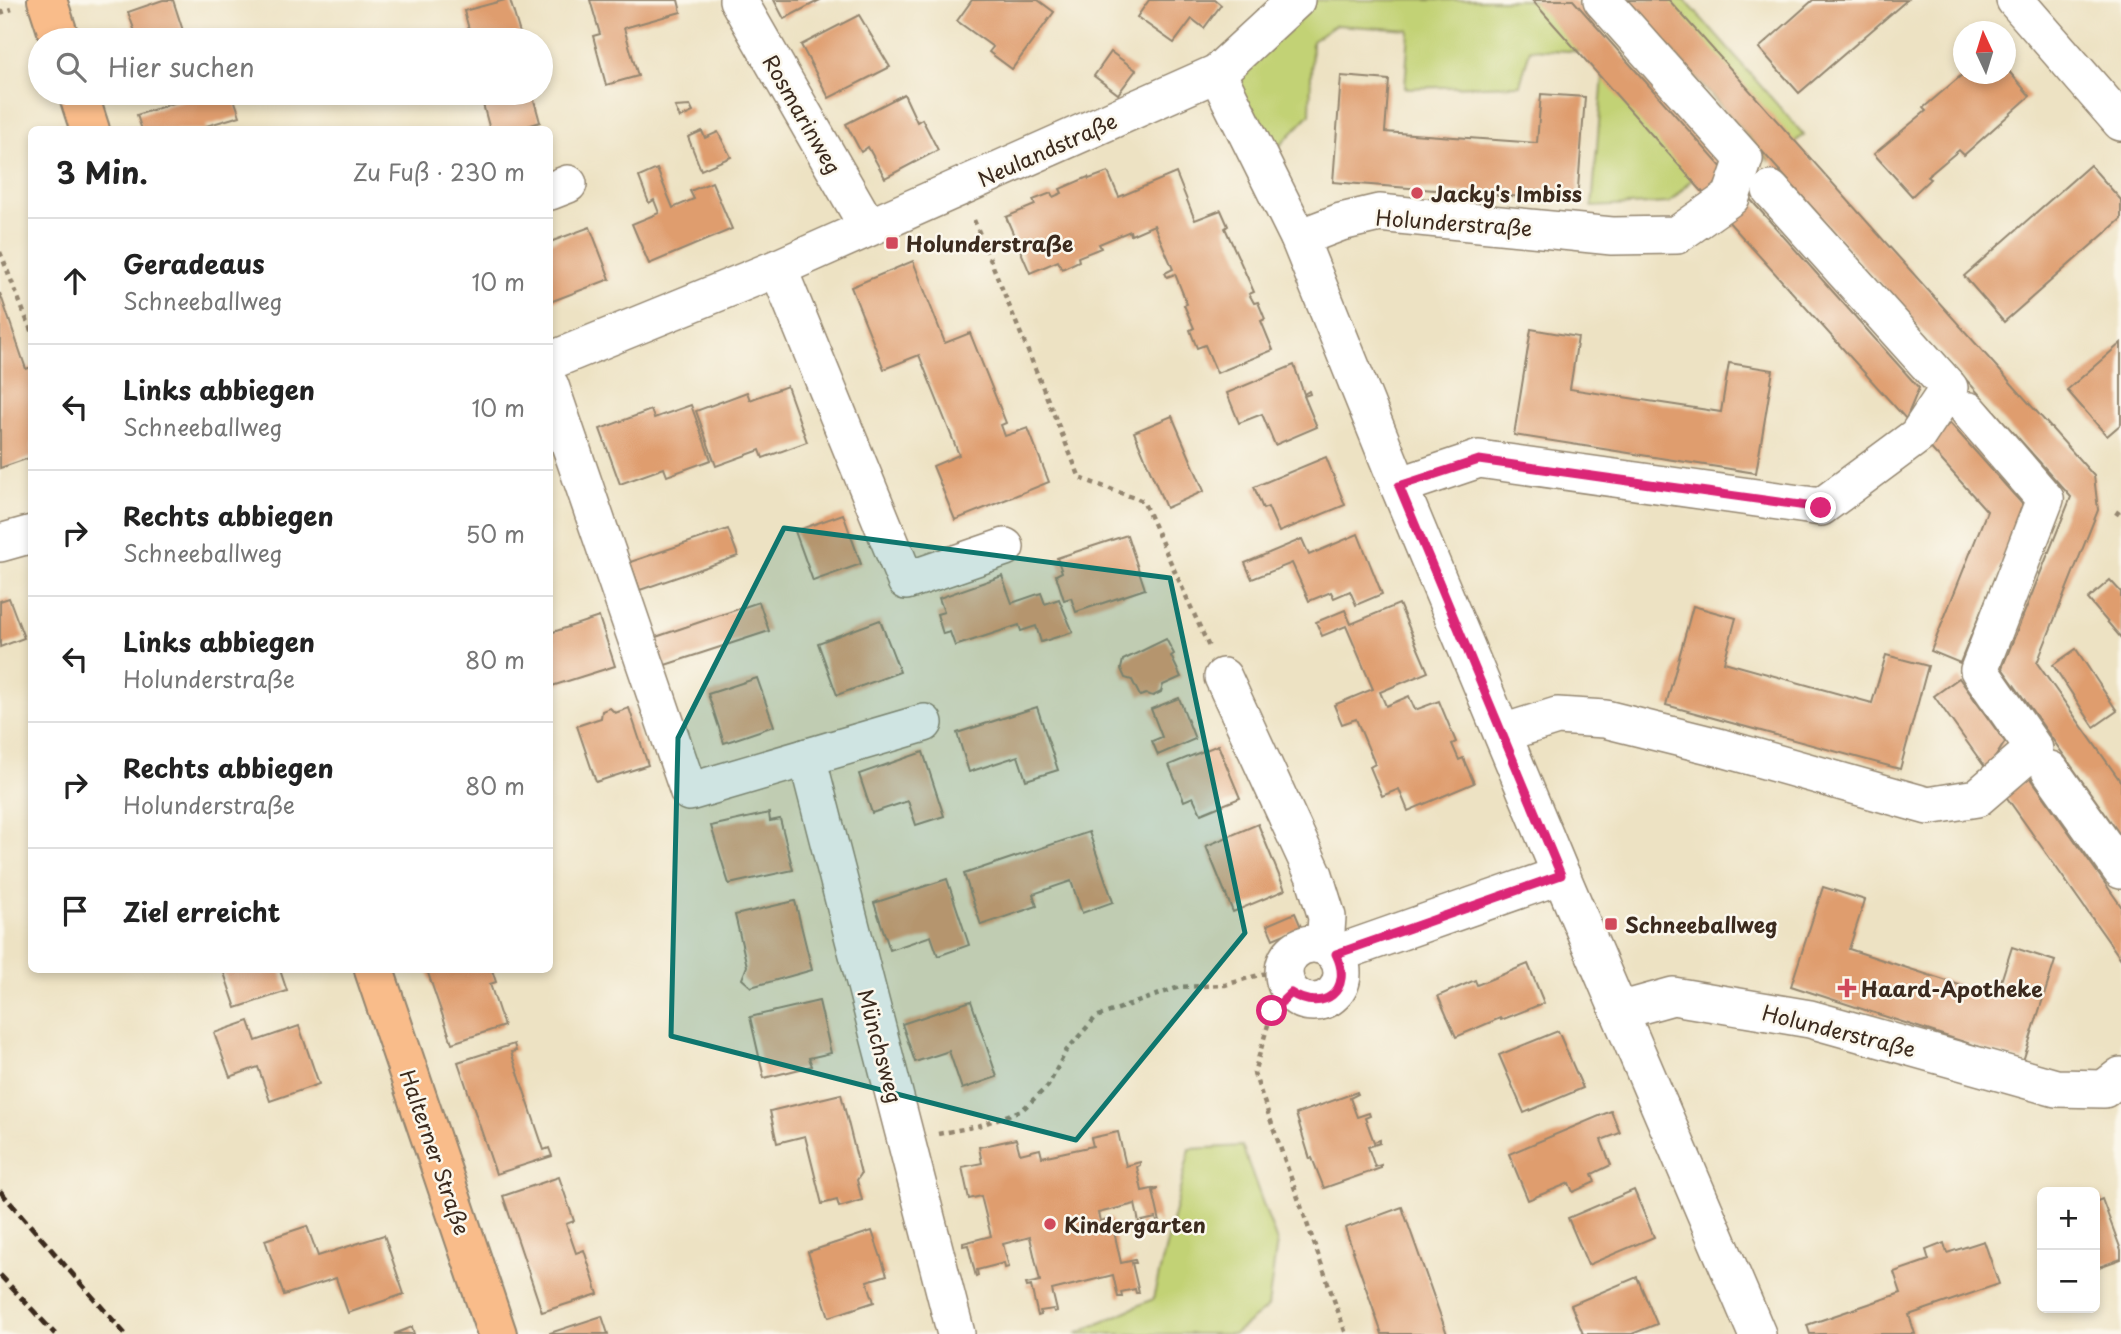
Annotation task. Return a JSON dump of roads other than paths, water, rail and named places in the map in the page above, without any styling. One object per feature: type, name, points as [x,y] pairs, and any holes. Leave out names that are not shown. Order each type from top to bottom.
[{"type":"main road","points":[[47,0],[56,28]]},
{"type":"main road","points":[[82,105],[89,126]]},
{"type":"main road","name":"Halterner Straße","points":[[375,973],[497,1334]]},
{"type":"street","name":"Rosmarinweg","points":[[738,0],[868,227]]},
{"type":"street","name":"Neulandstraße","points":[[553,360],[778,268],[1217,73],[1296,0]]},
{"type":"street","name":"Holunderstraße","points":[[1299,238],[1340,222],[1379,213],[1612,236],[1677,235],[1731,197],[1744,159],[1602,0]]},
{"type":"street","points":[[2015,0],[2121,122]]},
{"type":"street","points":[[1217,73],[1299,238],[1399,486],[1619,1012],[1747,1331]]},
{"type":"street","points":[[1399,486],[1479,460],[1821,508],[1917,436],[1949,388],[1771,190]]},
{"type":"street","points":[[778,268],[906,581],[1005,547]]},
{"type":"street","points":[[553,395],[689,792],[924,723]]},
{"type":"street","points":[[1503,733],[1557,716],[1605,719],[1722,748],[1928,806],[1977,798],[2034,749],[1979,670],[2045,499],[1969,411]]},
{"type":"street","points":[[0,543],[28,535]]},
{"type":"street","points":[[1223,677],[1314,875],[1327,917],[1331,950],[1342,966],[1342,979],[1337,991],[1327,999],[1315,1003],[1302,1000],[1287,982],[1287,958],[1297,948],[1311,943],[1331,950],[1561,875]]},
{"type":"street","name":"Münchsweg","points":[[807,757],[956,1334]]},
{"type":"street","points":[[2050,770],[2121,870]]},
{"type":"street","name":"Holunderstraße","points":[[1619,1012],[1674,996],[1810,1019],[2056,1088],[2104,1089],[2121,1076]]},
{"type":"railway","points":[[0,1191],[125,1334]]},
{"type":"railway","points":[[0,1275],[55,1334]]},
{"type":"place","name":"Jacky's Imbiss","points":[[1417,193]]},
{"type":"place","name":"Holunderstraße","points":[[892,243]]},
{"type":"place","name":"Schneeballweg","points":[[1611,924]]},
{"type":"place","name":"Haard-Apotheke","points":[[1847,988]]},
{"type":"place","name":"Kindergarten","points":[[1050,1224]]}]
